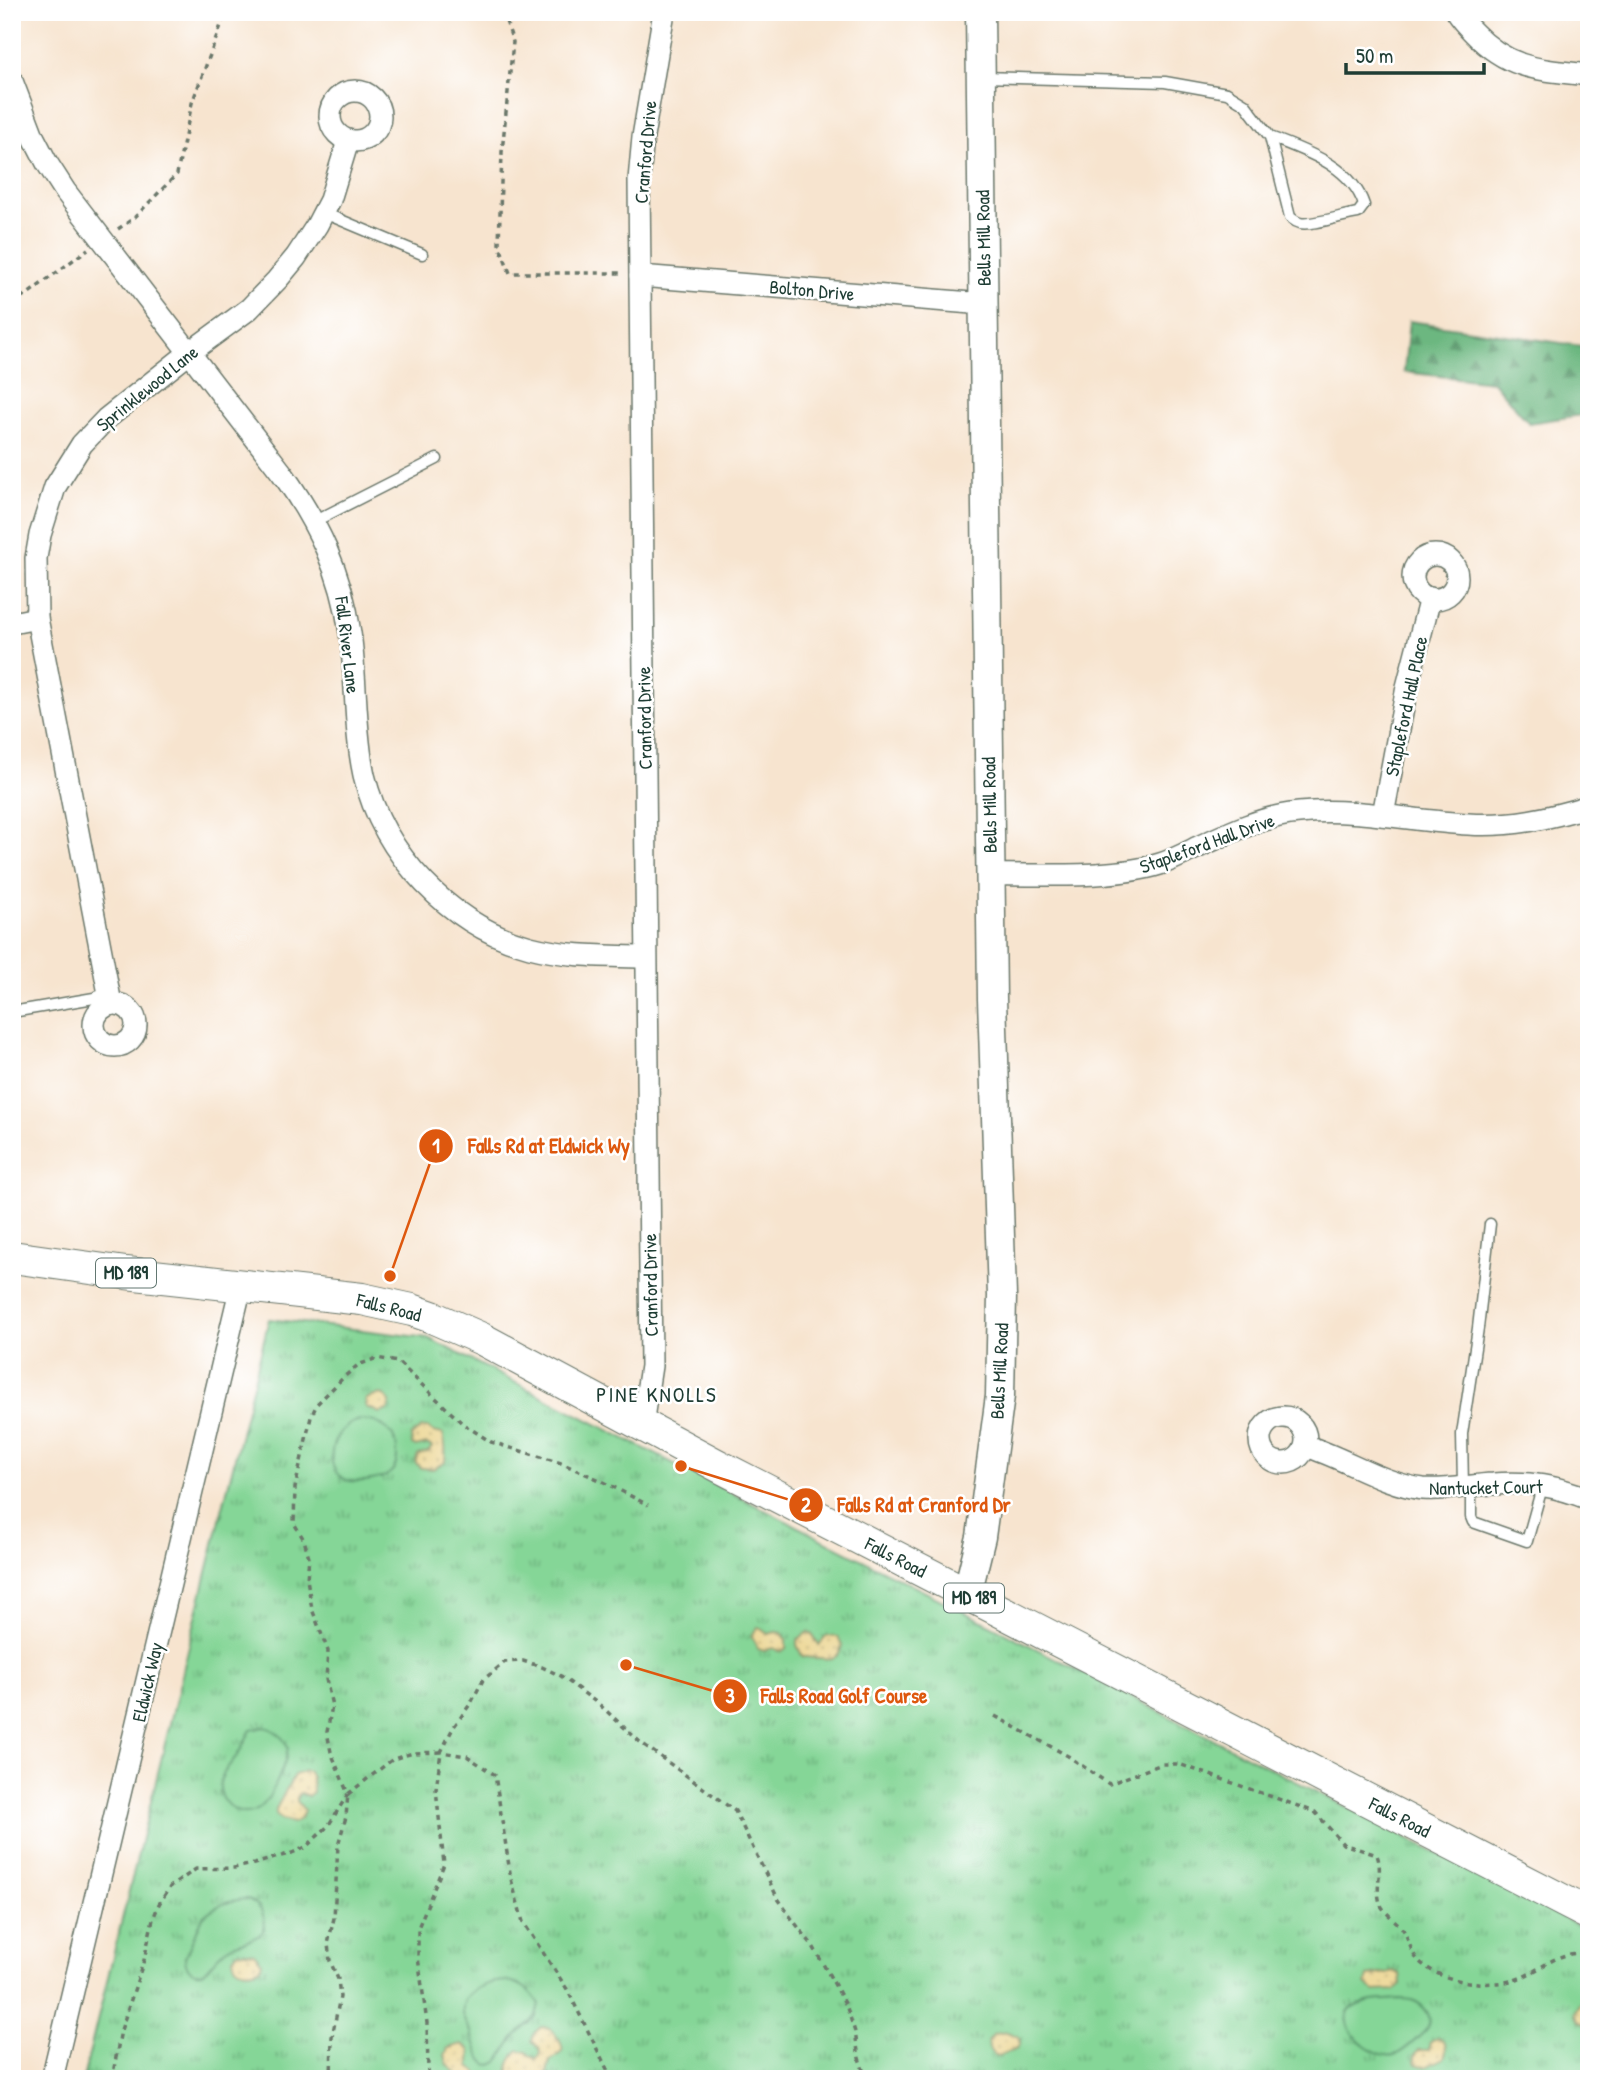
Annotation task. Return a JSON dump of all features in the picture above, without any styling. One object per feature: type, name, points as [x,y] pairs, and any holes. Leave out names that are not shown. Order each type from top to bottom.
[{"type":"main road","name":"Falls Road","points":[[12,1257],[241,1286],[362,1298],[412,1310],[482,1339],[967,1594],[1589,1914]]},
{"type":"street","name":"Cranford Drive","points":[[642,1425],[652,1366],[639,180],[643,137],[664,12]]},
{"type":"street","name":"Bells Mill Road","points":[[967,1594],[981,1537],[1000,1396],[1002,1283],[993,1072],[980,12]]},
{"type":"street","points":[[1456,12],[1482,42],[1508,61],[1541,70],[1589,75]]},
{"type":"street","name":"Fall River Lane","points":[[12,81],[33,136],[65,191],[282,473],[326,545],[341,586],[350,632],[365,775],[374,806],[388,835],[408,863],[444,901],[463,916],[503,938],[557,953],[646,957]]},
{"type":"street","name":"Sprinklewood Lane","points":[[109,998],[37,618],[36,558],[40,535],[55,486],[82,444],[106,419],[249,309],[296,257],[330,200],[348,141]]},
{"type":"street","name":"Bolton Drive","points":[[640,276],[984,304]]},
{"type":"street","name":"Stapleford Hall Place","points":[[1383,815],[1408,687],[1430,598]]},
{"type":"street","points":[[12,623],[37,618]]},
{"type":"street","name":"Stapleford Hall Drive","points":[[990,875],[1134,871],[1163,863],[1235,830],[1298,813],[1343,811],[1472,825],[1549,818],[1589,806]]},
{"type":"street","name":"Eldwick Way","points":[[52,2079],[241,1286]]},
{"type":"street","name":"Nantucket Court","points":[[1306,1446],[1402,1484],[1425,1489],[1527,1482],[1566,1490],[1589,1499]]},
{"type":"lane","points":[[980,77],[1165,82],[1227,93],[1245,104],[1270,137],[1290,216],[1297,223],[1308,224],[1358,213],[1364,205],[1361,197],[1338,169],[1270,137]]},
{"type":"lane","points":[[324,213],[422,254]]},
{"type":"lane","points":[[313,522],[436,459]]},
{"type":"lane","points":[[12,1012],[94,998],[109,998]]},
{"type":"lane","points":[[1490,1224],[1462,1434],[1471,1517],[1474,1522],[1527,1541],[1543,1484]]},
{"type":"path","points":[[12,302],[29,293],[134,218],[177,174],[192,103],[226,12]]},
{"type":"path","points":[[503,12],[513,42],[502,152],[499,244],[510,273],[615,272],[640,276]]},
{"type":"path","points":[[331,2079],[332,2037],[340,1997],[328,1944],[334,1918],[338,1845],[346,1817],[348,1794],[331,1752],[327,1732],[332,1706],[326,1679],[328,1651],[312,1609],[307,1579],[309,1557],[304,1540],[294,1523],[295,1488],[311,1417],[317,1404],[358,1366],[377,1358],[398,1362],[463,1424],[491,1442],[561,1463],[648,1505]]},
{"type":"path","points":[[431,2079],[428,2071],[427,2023],[418,1958],[418,1928],[444,1864],[436,1789],[441,1752],[483,1680],[505,1662],[523,1661],[561,1676],[601,1706],[640,1742],[734,1811],[767,1879],[813,1946],[846,2005],[866,2079]]},
{"type":"path","points":[[995,1716],[1068,1756],[1109,1784],[1162,1764],[1179,1764],[1315,1811],[1343,1844],[1377,1855],[1381,1864],[1378,1889],[1381,1906],[1403,1930],[1417,1960],[1437,1974],[1472,1984],[1514,1980],[1565,1953],[1589,1954]]},
{"type":"path","points":[[113,2079],[121,2030],[144,1960],[153,1919],[170,1887],[196,1869],[234,1868],[306,1847],[328,1826],[348,1794],[393,1759],[413,1753],[441,1752],[467,1756],[495,1775],[511,1879],[523,1922],[567,1989],[612,2079]]},
{"type":"green space","points":[[12,298],[20,305],[20,327],[12,337]]},
{"type":"green space","points":[[1409,321],[1589,347],[1589,414],[1529,423],[1493,382],[1404,372]]},
{"type":"green space","points":[[269,1319],[428,1338],[1589,1931],[1589,2079],[83,2079]]},
{"type":"green space","points":[[361,1420],[376,1423],[388,1430],[397,1448],[396,1462],[384,1477],[351,1481],[335,1471],[332,1451],[341,1432],[350,1424]]},
{"type":"green space","points":[[263,1727],[279,1734],[288,1748],[274,1789],[265,1803],[253,1812],[239,1812],[222,1797],[220,1782],[251,1730]]},
{"type":"green space","points":[[248,1899],[255,1903],[263,1915],[265,1924],[259,1935],[227,1948],[203,1973],[190,1970],[185,1957],[203,1917],[224,1904]]},
{"type":"green space","points":[[508,1981],[522,1986],[533,1995],[539,2004],[536,2016],[513,2039],[498,2062],[486,2064],[464,2018],[463,2005],[466,1998],[478,1988]]},
{"type":"green space","points":[[1399,1999],[1419,2003],[1429,2017],[1428,2026],[1410,2045],[1394,2055],[1376,2052],[1366,2046],[1350,2029],[1348,2013],[1361,2004]]},
{"type":"sand","points":[[380,1394],[390,1402],[388,1410],[380,1413],[366,1407],[366,1399]]},
{"type":"sand","points":[[422,1428],[443,1434],[445,1462],[433,1469],[421,1468],[415,1462],[418,1455],[428,1452],[432,1447],[427,1444],[416,1447],[412,1445],[411,1436]]},
{"type":"sand","points":[[758,1627],[768,1634],[782,1633],[786,1639],[786,1649],[782,1652],[773,1648],[764,1651],[758,1649],[751,1636]]},
{"type":"sand","points":[[808,1632],[819,1645],[826,1636],[838,1637],[842,1645],[839,1653],[828,1659],[802,1656],[797,1640]]},
{"type":"sand","points":[[309,1772],[312,1778],[313,1792],[308,1796],[300,1793],[297,1796],[297,1801],[304,1810],[299,1820],[293,1823],[282,1820],[276,1815],[276,1809],[294,1775]]},
{"type":"sand","points":[[238,1951],[254,1953],[262,1962],[261,1967],[247,1971],[239,1969],[233,1957]]},
{"type":"sand","points":[[1393,1971],[1400,1974],[1401,1985],[1395,1990],[1374,1991],[1366,1984],[1368,1976]]},
{"type":"sand","points":[[1581,2002],[1589,2004],[1589,2026],[1579,2020],[1575,2013]]},
{"type":"sand","points":[[541,2027],[550,2028],[560,2042],[562,2052],[550,2061],[547,2073],[541,2078],[513,2079],[509,2064],[519,2050],[536,2059],[540,2053],[532,2041],[534,2033]]},
{"type":"sand","points":[[1007,2032],[1019,2037],[1020,2043],[1017,2048],[999,2056],[995,2055],[989,2049],[988,2041],[994,2034]]},
{"type":"sand","points":[[1437,2038],[1446,2046],[1444,2058],[1426,2067],[1416,2064],[1417,2052],[1429,2050],[1431,2042]]},
{"type":"sand","points":[[462,2044],[470,2051],[470,2067],[477,2072],[479,2079],[455,2079],[459,2075],[448,2065],[445,2055],[448,2048]]},
{"type":"place","name":"Falls Rd at Eldwick Wy","points":[[390,1276]]},
{"type":"place","name":"Falls Rd at Cranford Dr","points":[[681,1466]]},
{"type":"place","name":"Falls Road Golf Course","points":[[626,1665]]},
{"type":"district","name":"PINE KNOLLS","points":[[657,1395]]}]
